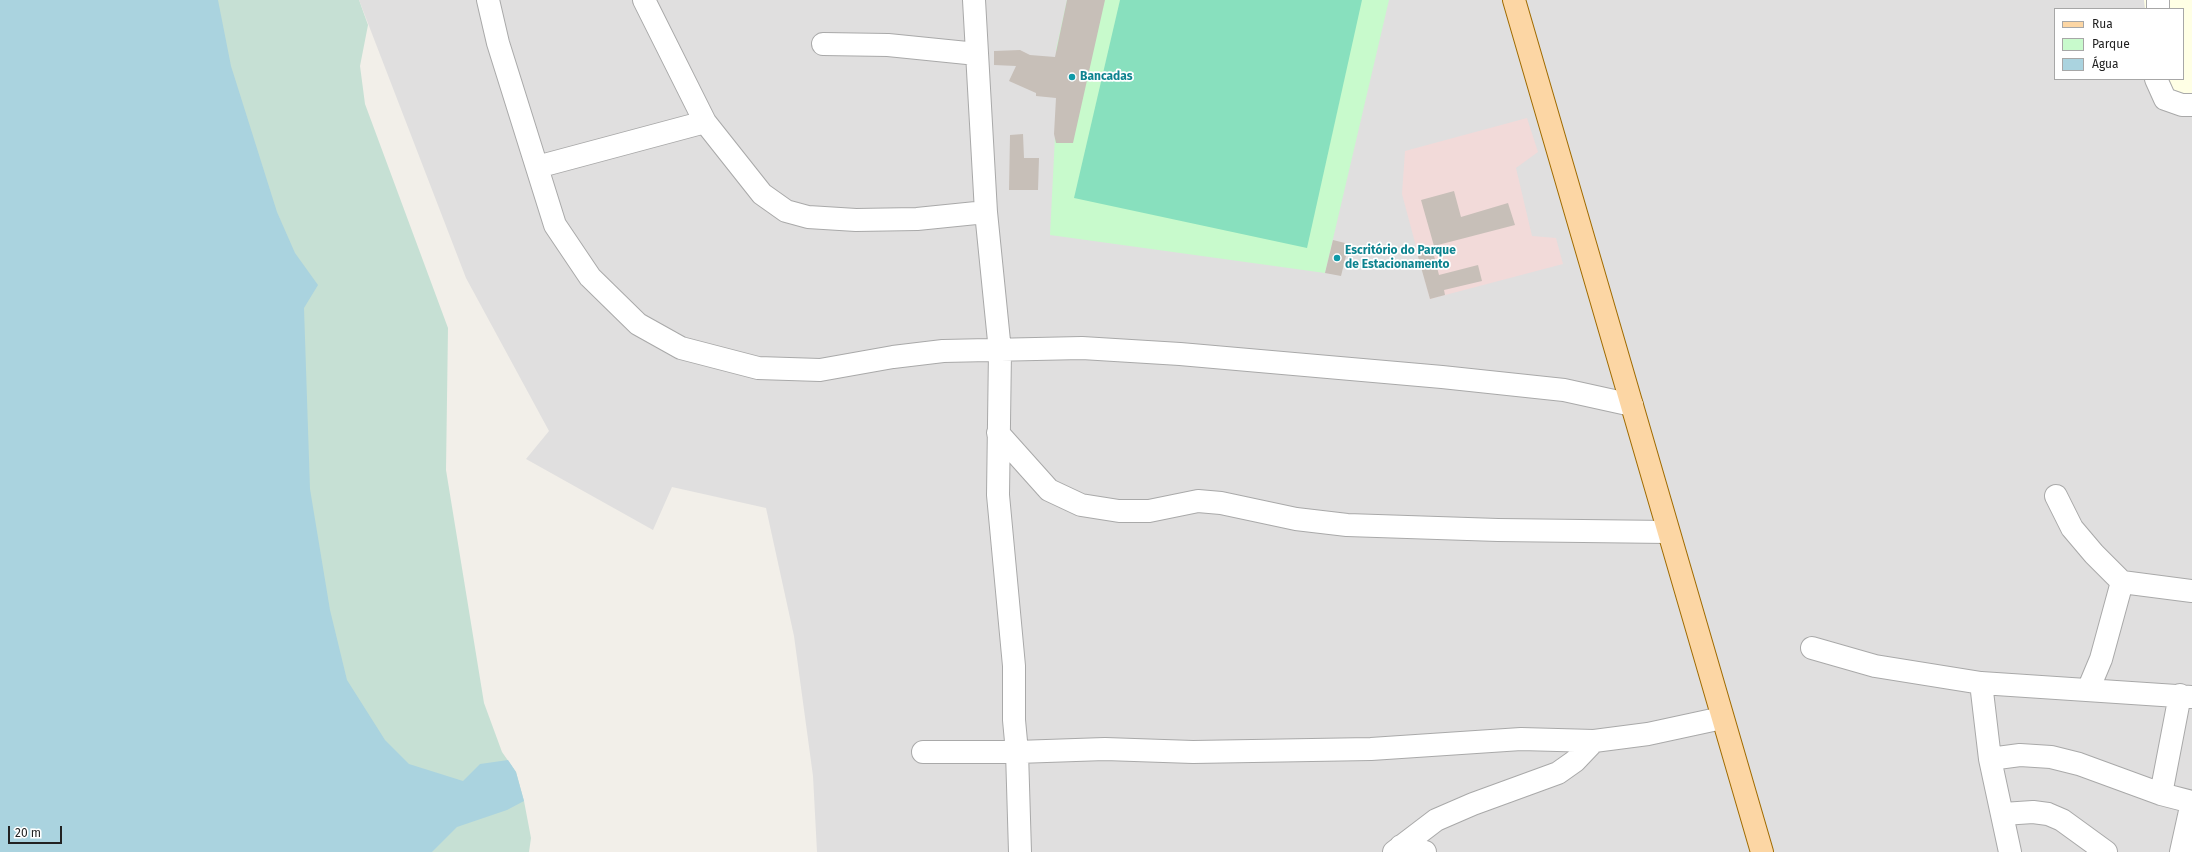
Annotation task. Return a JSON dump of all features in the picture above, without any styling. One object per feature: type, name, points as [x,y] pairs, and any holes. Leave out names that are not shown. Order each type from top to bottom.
[{"type":"main road","points":[[1514,0],[1762,852]]},
{"type":"street","points":[[488,0],[498,43],[555,225],[590,277],[638,324],[682,348],[758,368],[820,370],[893,357],[943,351],[1000,351],[1082,348],[1180,354],[1442,377],[1564,390],[1632,405]]},
{"type":"street","points":[[644,0],[705,122],[762,194],[786,211],[808,218],[856,220],[916,219],[986,212]]},
{"type":"street","points":[[974,0],[986,212],[1000,351],[998,495],[1013,658],[1014,720],[1017,752],[1020,852]]},
{"type":"street","points":[[823,44],[888,45],[976,54]]},
{"type":"street","points":[[2156,80],[2165,99],[2182,105],[2192,104]]},
{"type":"street","points":[[537,167],[705,122]]},
{"type":"street","points":[[998,433],[1049,490],[1081,505],[1119,511],[1149,512],[1198,501],[1221,503],[1296,519],[1347,525],[1505,530],[1668,532]]},
{"type":"street","points":[[2056,496],[2072,528],[2094,554],[2122,582],[2192,591]]},
{"type":"street","points":[[2088,690],[2101,659],[2122,582]]},
{"type":"street","points":[[1812,648],[1875,666],[1981,683],[2186,696],[2161,794]]},
{"type":"street","points":[[1981,683],[1990,759],[2010,852]]},
{"type":"street","points":[[923,752],[1017,752],[1105,749],[1193,752],[1371,749],[1521,739],[1594,741],[1648,734],[1722,718]]},
{"type":"street","points":[[1398,849],[1436,820],[1472,804],[1558,773],[1575,761],[1594,741]]},
{"type":"street","points":[[1990,759],[2020,755],[2052,757],[2079,764],[2161,794],[2192,802],[2181,852]]},
{"type":"street","points":[[2003,814],[2033,812],[2048,814],[2062,820],[2106,852]]},
{"type":"street","points":[[1398,849],[1425,852]]},
{"type":"shaded area","points":[[0,0],[359,0],[368,25],[360,66],[365,104],[448,328],[446,470],[484,703],[502,752],[516,772],[524,801],[531,838],[529,852],[0,852]]},
{"type":"shaded area","points":[[359,0],[2192,0],[2192,852],[817,852],[813,776],[794,636],[766,508],[672,487],[653,530],[526,459],[549,431],[466,278]]},
{"type":"shaded area","points":[[2144,0],[2192,0],[2192,102],[2154,80],[2184,80],[2184,8],[2145,8]]},
{"type":"shaded area","points":[[1527,118],[1538,152],[1516,168],[1532,236],[1556,238],[1563,264],[1430,299],[1402,194],[1405,151]]},
{"type":"green space","points":[[1067,0],[1389,0],[1325,273],[1050,235],[1059,57],[1056,50]]},
{"type":"green space","points":[[1120,0],[1362,0],[1307,248],[1074,198]]},
{"type":"water","points":[[0,0],[218,0],[231,66],[277,212],[295,253],[318,285],[304,308],[310,489],[330,610],[347,680],[385,740],[409,764],[463,781],[480,764],[508,760],[516,772],[524,801],[507,810],[457,827],[432,852],[0,852]]},
{"type":"building","name":"Bancadas","points":[[1067,0],[1105,0],[1073,143],[1056,143],[1054,134],[1056,98],[1036,96],[1036,93],[1009,81],[1016,66],[994,65],[994,51],[1020,50],[1030,55],[1055,57]]},
{"type":"building","points":[[1023,134],[1024,158],[1039,158],[1038,190],[1009,190],[1010,135]]},
{"type":"building","points":[[1454,191],[1461,217],[1508,203],[1515,225],[1434,246],[1421,200]]},
{"type":"building","name":"Escritório do Parque de Estacionamento","points":[[1333,240],[1349,244],[1341,276],[1325,273]]},
{"type":"building","points":[[1432,248],[1439,275],[1478,265],[1482,281],[1444,290],[1445,295],[1430,299],[1417,253]]},
{"type":"place","name":"Bancadas","points":[[1072,77]]},
{"type":"place","name":"Escritório do Parque de Estacionamento","points":[[1337,258]]}]
